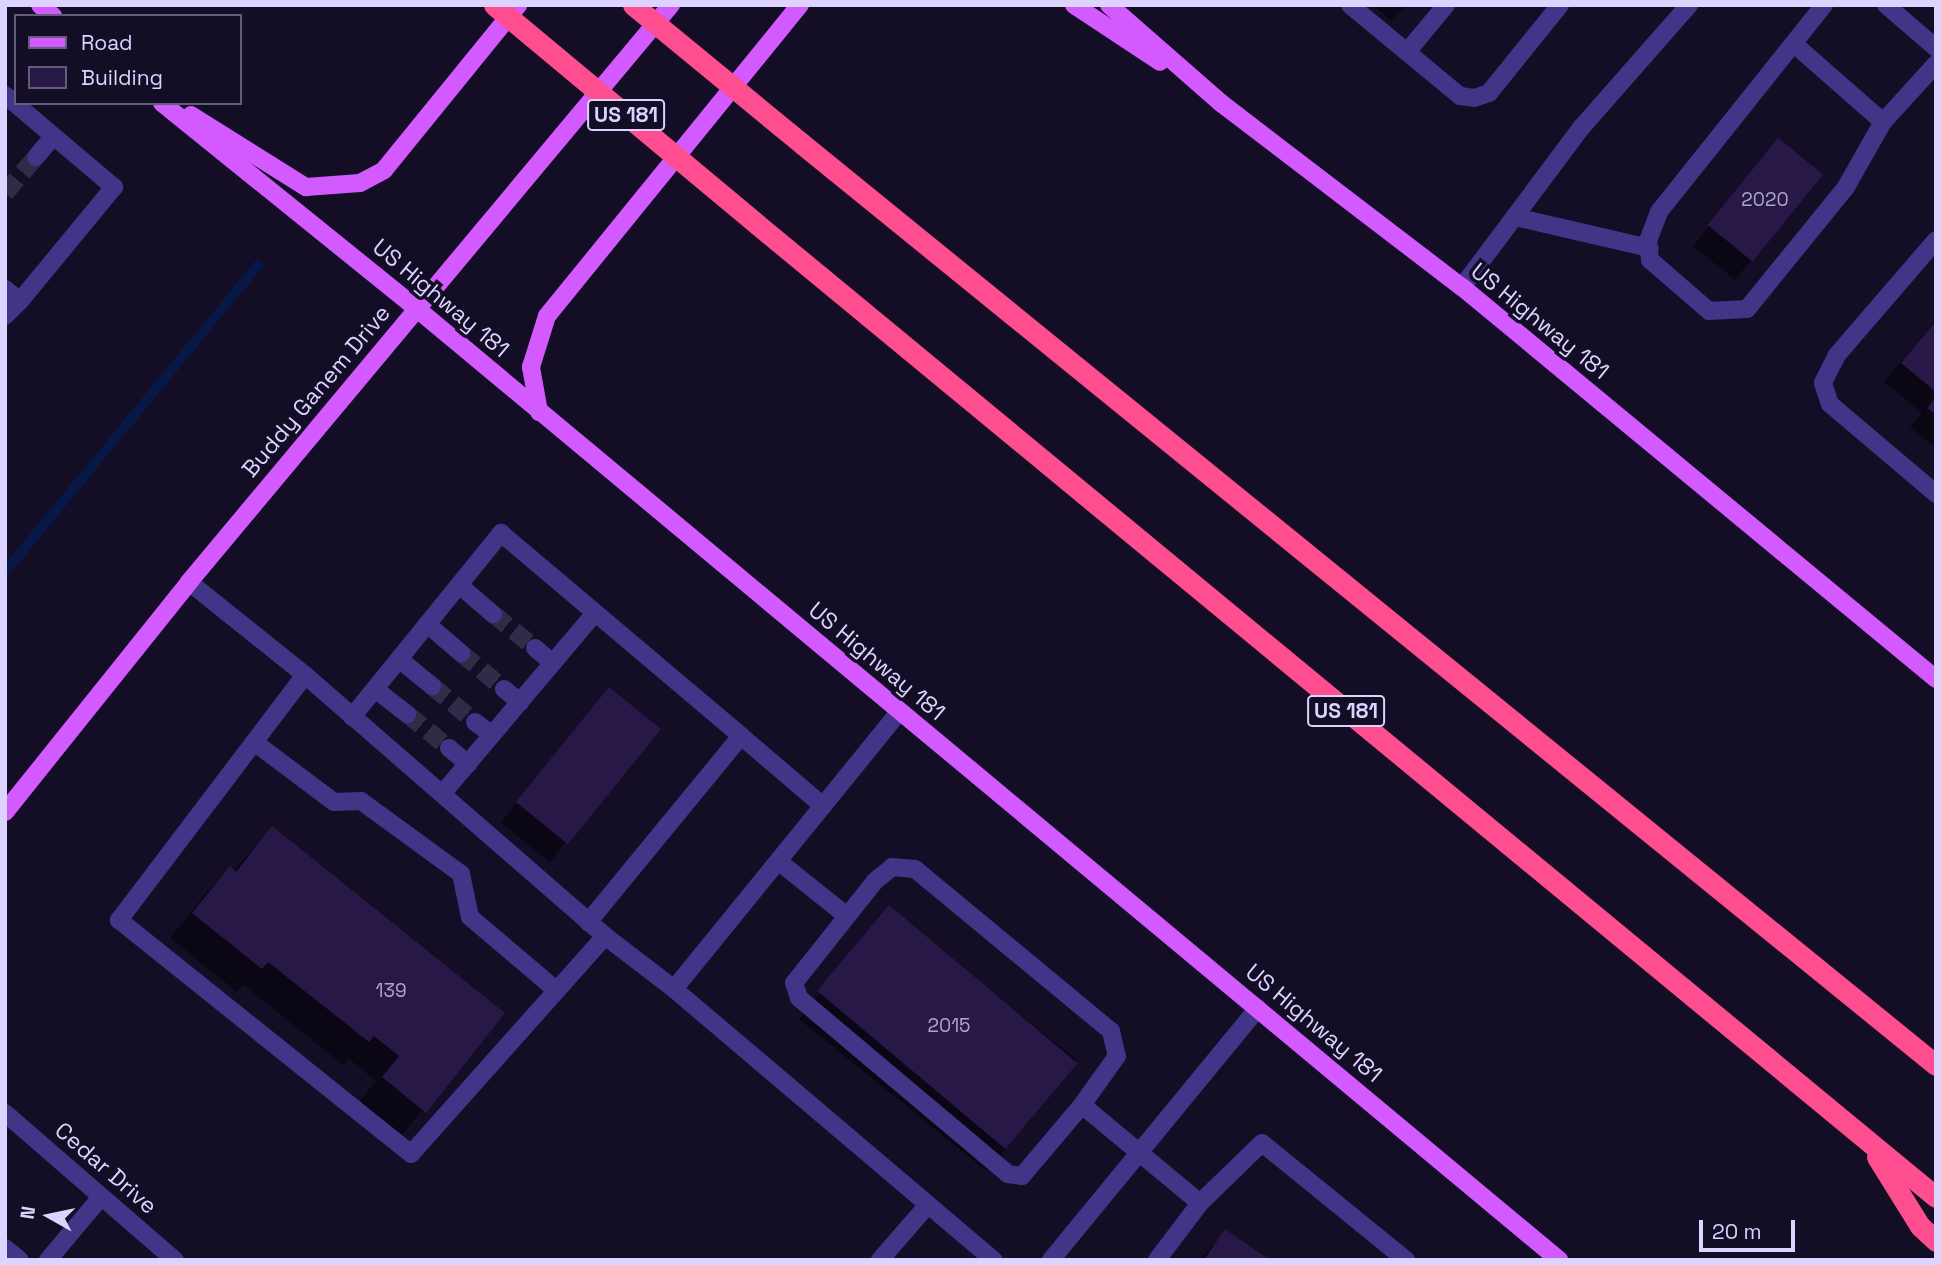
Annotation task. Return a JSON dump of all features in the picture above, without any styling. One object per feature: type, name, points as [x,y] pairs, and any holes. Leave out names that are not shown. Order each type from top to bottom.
[{"type":"highway","name":"US 181","points":[[494,5],[1936,1197]]},
{"type":"highway","points":[[633,5],[1936,1065]]},
{"type":"highway","points":[[1867,1141],[1920,1226],[1936,1241]]},
{"type":"main road","points":[[176,105],[306,187],[360,183],[384,170],[518,5]]},
{"type":"main road","name":"Buddy Ganem Drive","points":[[5,812],[189,582],[671,5]]},
{"type":"main road","points":[[539,412],[531,367],[547,316],[800,5]]},
{"type":"main road","points":[[1074,5],[1222,103]]},
{"type":"main road","name":"US Highway 181","points":[[1109,5],[1222,103],[1461,287],[1936,679]]},
{"type":"main road","name":"US Highway 181","points":[[164,105],[416,309],[1559,1260]]},
{"type":"street","points":[[1350,5],[1460,96],[1474,98],[1489,93],[1560,5]]},
{"type":"street","points":[[1407,52],[1446,5]]},
{"type":"street","points":[[1461,287],[1581,128],[1689,5]]},
{"type":"street","points":[[1824,5],[1660,212],[1649,248],[1650,260],[1709,311],[1747,309],[1846,187],[1883,122],[1936,64]]},
{"type":"street","points":[[1886,5],[1936,48]]},
{"type":"street","points":[[1794,44],[1883,122]]},
{"type":"street","points":[[5,316],[114,187],[8,102]]},
{"type":"street","points":[[36,156],[53,137]]},
{"type":"street","points":[[1515,216],[1649,248]]},
{"type":"street","points":[[1936,240],[1837,355],[1823,383],[1830,404],[1936,494]]},
{"type":"street","points":[[5,289],[20,301]]},
{"type":"street","points":[[352,717],[501,533],[823,806]]},
{"type":"street","points":[[189,582],[305,675],[588,922],[674,989],[926,1207],[993,1260]]},
{"type":"street","points":[[459,585],[493,614]]},
{"type":"street","points":[[442,794],[595,613]]},
{"type":"street","points":[[427,624],[461,653]]},
{"type":"street","points":[[535,648],[553,663]]},
{"type":"street","points":[[399,659],[432,686]]},
{"type":"street","points":[[305,675],[119,920],[411,1154],[605,936]]},
{"type":"street","points":[[375,689],[407,714]]},
{"type":"street","points":[[504,689],[520,702]]},
{"type":"street","points":[[674,989],[900,711]]},
{"type":"street","points":[[475,722],[492,735]]},
{"type":"street","points":[[588,922],[741,736]]},
{"type":"street","points":[[254,742],[334,802],[361,801],[461,874],[470,917],[556,990]]},
{"type":"street","points":[[449,748],[467,764]]},
{"type":"street","points":[[778,861],[848,916]]},
{"type":"street","points":[[892,867],[915,869],[1111,1031],[1117,1056],[1082,1105],[1023,1176],[1008,1174],[799,999],[794,983],[874,881],[892,867]]},
{"type":"street","points":[[1051,1260],[1258,1008]]},
{"type":"street","points":[[1082,1105],[1200,1203]]},
{"type":"street","name":"Cedar Drive","points":[[5,1113],[175,1260]]},
{"type":"street","points":[[1157,1260],[1200,1203],[1262,1143],[1406,1260]]},
{"type":"street","points":[[48,1260],[101,1197]]},
{"type":"street","points":[[886,1258],[926,1207]]},
{"type":"street","points":[[5,1248],[20,1260]]},
{"type":"building","points":[[1778,138],[1823,175],[1753,262],[1708,225]]},
{"type":"building","points":[[1936,321],[1936,392],[1901,363]]},
{"type":"building","points":[[1936,397],[1936,415],[1927,408]]},
{"type":"building","points":[[609,687],[661,729],[568,844],[516,802]]},
{"type":"building","points":[[272,826],[505,1013],[426,1113],[382,1077],[399,1056],[374,1036],[369,1042],[268,962],[262,969],[192,913],[230,866],[236,872]]},
{"type":"building","points":[[889,905],[1077,1063],[1005,1149],[817,991]]},
{"type":"building","points":[[1225,1229],[1270,1260],[1204,1260]]},
{"type":"waterway","points":[[5,572],[258,265]]},
{"type":"tunnel","points":[[5,193],[36,157]]},
{"type":"tunnel","points":[[493,614],[535,648]]},
{"type":"tunnel","points":[[461,653],[504,689]]},
{"type":"tunnel","points":[[432,686],[475,722]]},
{"type":"tunnel","points":[[407,714],[449,748]]}]
